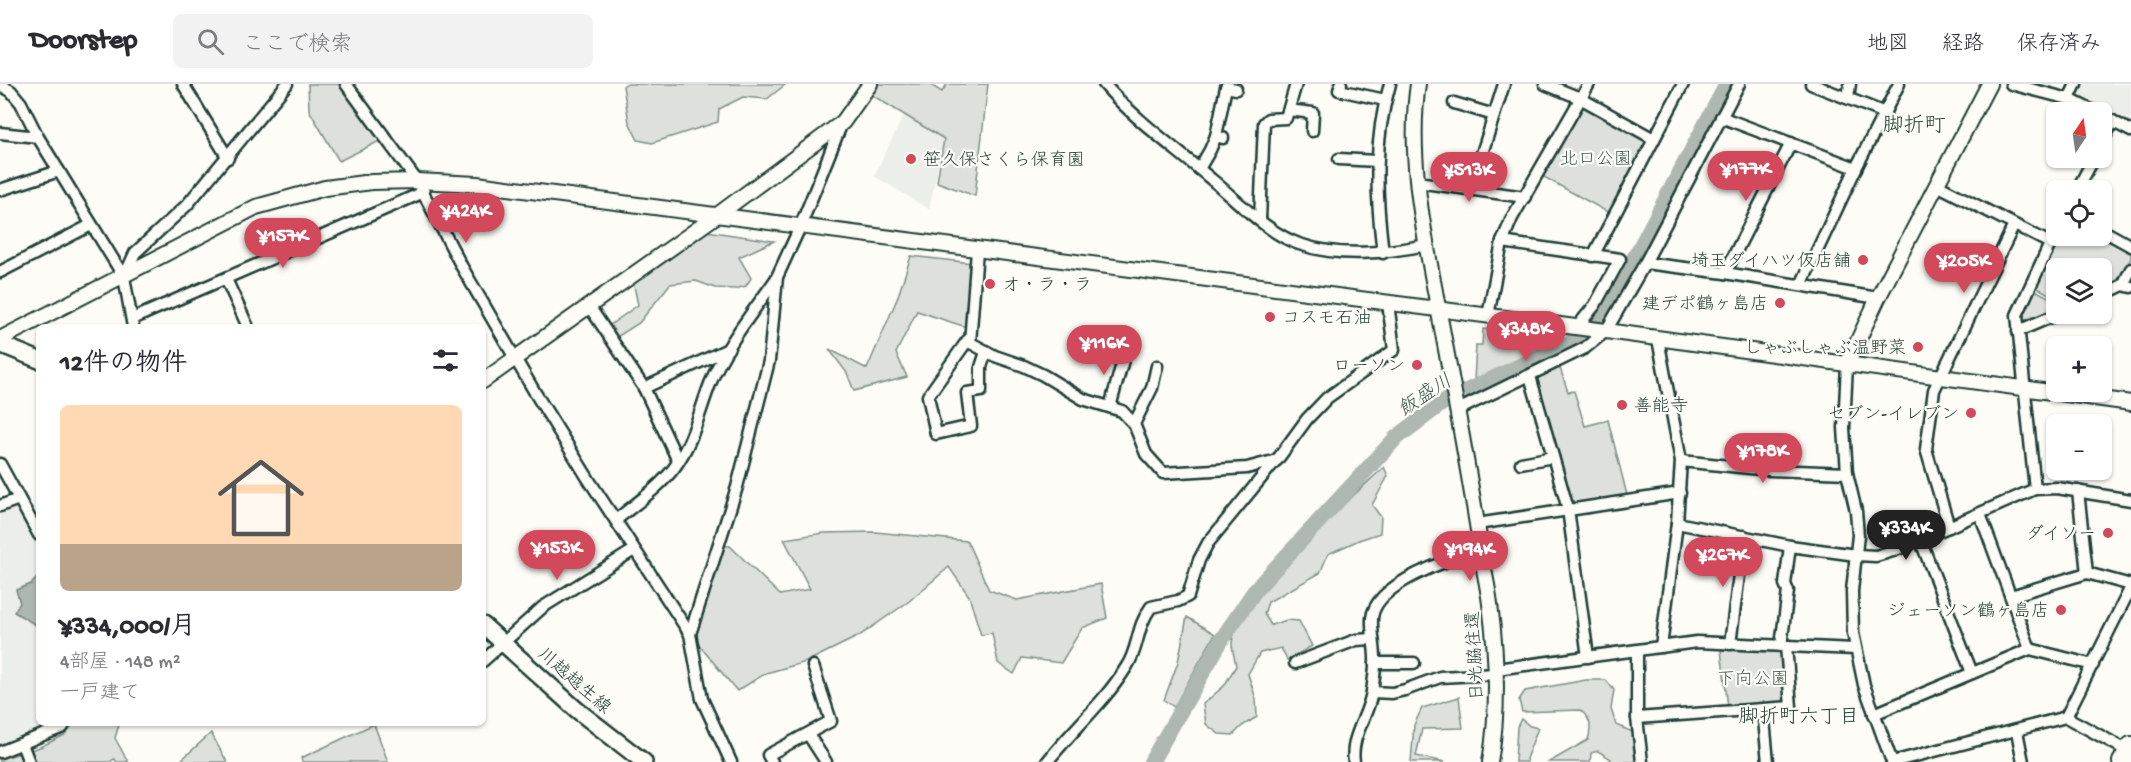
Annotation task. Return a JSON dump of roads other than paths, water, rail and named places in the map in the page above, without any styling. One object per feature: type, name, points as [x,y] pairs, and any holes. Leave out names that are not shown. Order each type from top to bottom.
[{"type":"main road","points":[[0,342],[36,359]]},
{"type":"main road","name":"川越越生線","points":[[486,628],[578,710],[644,762]]},
{"type":"street","points":[[183,84],[228,158]]},
{"type":"street","points":[[124,277],[135,253],[187,205],[287,84]]},
{"type":"street","points":[[346,84],[421,186],[462,267],[577,462],[690,634],[702,699],[731,762]]},
{"type":"street","points":[[616,520],[661,482],[678,461],[692,437],[711,383],[729,349],[777,277],[843,122],[870,84]]},
{"type":"street","points":[[1104,84],[1146,124],[1280,236],[1299,244],[1348,252],[1383,253],[1426,245]]},
{"type":"street","points":[[1260,220],[1264,123],[1268,119],[1286,118],[1296,84]]},
{"type":"street","points":[[1341,84],[1339,90],[1385,100]]},
{"type":"street","points":[[1383,253],[1376,188],[1377,161],[1385,100],[1390,84]]},
{"type":"street","name":"日光脇往還","points":[[1418,84],[1414,147],[1417,182],[1426,245],[1490,603],[1496,672],[1490,762]]},
{"type":"street","points":[[1471,188],[1504,84]]},
{"type":"street","points":[[1545,84],[1580,98],[1654,139]]},
{"type":"street","points":[[1488,316],[1503,242],[1512,219],[1589,84]]},
{"type":"street","points":[[1593,256],[1683,84]]},
{"type":"street","points":[[1456,409],[1530,376],[1585,348],[1606,331],[1645,263],[1738,84]]},
{"type":"street","points":[[1811,84],[1885,113]]},
{"type":"street","points":[[1848,98],[1850,84]]},
{"type":"street","points":[[1801,285],[1856,168],[1899,84]]},
{"type":"street","points":[[1989,84],[1878,298],[1847,364],[1844,428],[1847,473],[1856,511],[1858,536],[1852,591],[1855,649],[1874,714],[1892,762],[2066,717],[2127,753]]},
{"type":"street","points":[[2011,84],[2074,102]]},
{"type":"street","points":[[2068,99],[2076,84]]},
{"type":"street","points":[[0,85],[11,91],[21,103],[38,137],[124,277],[132,323],[421,186]]},
{"type":"street","points":[[1199,169],[1219,137],[1226,87],[1236,89]]},
{"type":"street","points":[[1454,103],[1494,115]]},
{"type":"street","points":[[1288,110],[1313,113],[1312,131]]},
{"type":"street","points":[[1722,117],[1856,168]]},
{"type":"street","points":[[2113,121],[2131,130]]},
{"type":"street","points":[[486,379],[717,216],[843,122]]},
{"type":"street","points":[[0,133],[38,137]]},
{"type":"street","points":[[1725,273],[1791,143]]},
{"type":"street","points":[[1339,159],[1377,161]]},
{"type":"street","points":[[0,190],[59,171]]},
{"type":"street","points":[[0,342],[256,207],[325,188],[372,182],[421,186],[477,184],[1577,327],[2131,403]]},
{"type":"street","points":[[1417,182],[1525,196]]},
{"type":"street","points":[[1937,185],[2046,241]]},
{"type":"street","points":[[0,272],[91,225]]},
{"type":"street","points":[[1949,527],[1926,449],[1934,390],[2014,225]]},
{"type":"street","points":[[2112,236],[2131,246]]},
{"type":"street","points":[[1503,242],[1620,260],[1595,305],[1577,327]]},
{"type":"street","points":[[2035,489],[2017,315],[2049,246]]},
{"type":"street","points":[[970,343],[977,250]]},
{"type":"street","points":[[1645,263],[1725,273],[1878,298]]},
{"type":"street","points":[[2112,291],[2127,286],[2131,269]]},
{"type":"street","points":[[690,634],[737,487],[767,371],[777,277]]},
{"type":"street","points":[[226,279],[247,324]]},
{"type":"street","points":[[1047,762],[1063,741],[1112,691],[1130,663],[1142,618],[1151,607],[1178,601],[1188,596],[1199,560],[1208,543],[1277,460],[1307,419],[1327,398],[1394,350],[1388,303]]},
{"type":"street","points":[[589,306],[644,388],[678,461]]},
{"type":"street","points":[[2018,331],[2046,319]]},
{"type":"street","points":[[1658,339],[1681,460],[1677,523],[1661,647]]},
{"type":"street","points":[[986,352],[981,367],[981,391],[967,393],[971,426],[936,434],[927,396],[967,341],[986,352],[1024,366],[1083,399],[1122,411],[1134,424],[1146,454],[1162,473],[1247,468],[1277,460]]},
{"type":"street","points":[[644,388],[729,349]]},
{"type":"street","points":[[1110,407],[1125,353]]},
{"type":"street","points":[[1134,424],[1152,388],[1157,366]]},
{"type":"street","points":[[1530,376],[1568,509],[1588,657]]},
{"type":"street","points":[[1521,463],[1553,458]]},
{"type":"street","points":[[1681,460],[1769,470],[1847,473]]},
{"type":"street","points":[[0,464],[36,530]]},
{"type":"street","points":[[1677,523],[1790,546],[1876,556],[2035,489],[2057,488],[2131,500]]},
{"type":"street","points":[[2078,491],[2087,573]]},
{"type":"street","points":[[1477,524],[1680,492]]},
{"type":"street","points":[[0,506],[19,499]]},
{"type":"street","points":[[1980,514],[2030,649]]},
{"type":"street","points":[[1730,644],[1744,536]]},
{"type":"street","points":[[1920,539],[1972,673]]},
{"type":"street","points":[[1638,718],[1791,707],[1783,646],[1788,591],[1785,584],[1790,546]]},
{"type":"street","points":[[486,658],[543,607],[634,550]]},
{"type":"street","points":[[1354,762],[1352,750],[1355,738],[1372,692],[1375,663],[1373,611],[1381,598],[1419,572],[1451,558],[1481,550]]},
{"type":"street","points":[[2011,596],[2087,573],[2131,586],[2066,717]]},
{"type":"street","points":[[1295,663],[1356,639],[1373,639]]},
{"type":"street","points":[[1372,692],[1392,693],[1406,690],[1440,677],[1496,672],[1697,642],[1855,649]]},
{"type":"street","points":[[1874,714],[2030,649],[2093,665]]},
{"type":"street","points":[[1637,651],[1638,718],[1642,762]]},
{"type":"street","points":[[1375,663],[1414,663]]},
{"type":"street","points":[[772,762],[768,755],[831,722],[813,666]]},
{"type":"street","points":[[1763,709],[1768,762]]},
{"type":"street","points":[[0,752],[64,726]]},
{"type":"street","points":[[2017,731],[2023,762]]},
{"type":"street","points":[[808,734],[826,762]]},
{"type":"street","points":[[22,744],[29,762]]},
{"type":"waterway","name":"飯盛川","points":[[1151,762],[1222,639],[1256,589],[1396,438],[1445,401],[1574,341],[1602,311],[1620,285],[1727,84]]},
{"type":"place","name":"笹久保さくら保育園","points":[[911,159]]},
{"type":"place","name":"埼玉ダイハツ仮店舗","points":[[1863,260]]},
{"type":"place","name":"オ・ラ・ラ","points":[[990,284]]},
{"type":"place","name":"建デポ鶴ヶ島店","points":[[1780,303]]},
{"type":"place","name":"コスモ石油","points":[[1270,317]]},
{"type":"place","name":"しゃぶしゃぶ温野菜","points":[[1918,347]]},
{"type":"place","name":"ローソン","points":[[1417,365]]},
{"type":"place","name":"善能寺","points":[[1622,405]]},
{"type":"place","name":"セブン-イレブン","points":[[1971,413]]},
{"type":"place","name":"ダイソー","points":[[2108,533]]},
{"type":"place","name":"ジェーソン鶴ヶ島店","points":[[2061,610]]},
{"type":"district","name":"脚折町","points":[[1914,124]]},
{"type":"district","name":"脚折町六丁目","points":[[1799,715]]},
{"type":"park label","name":"北口公園","points":[[1596,158]]},
{"type":"park label","name":"下向公園","points":[[1753,678]]}]
